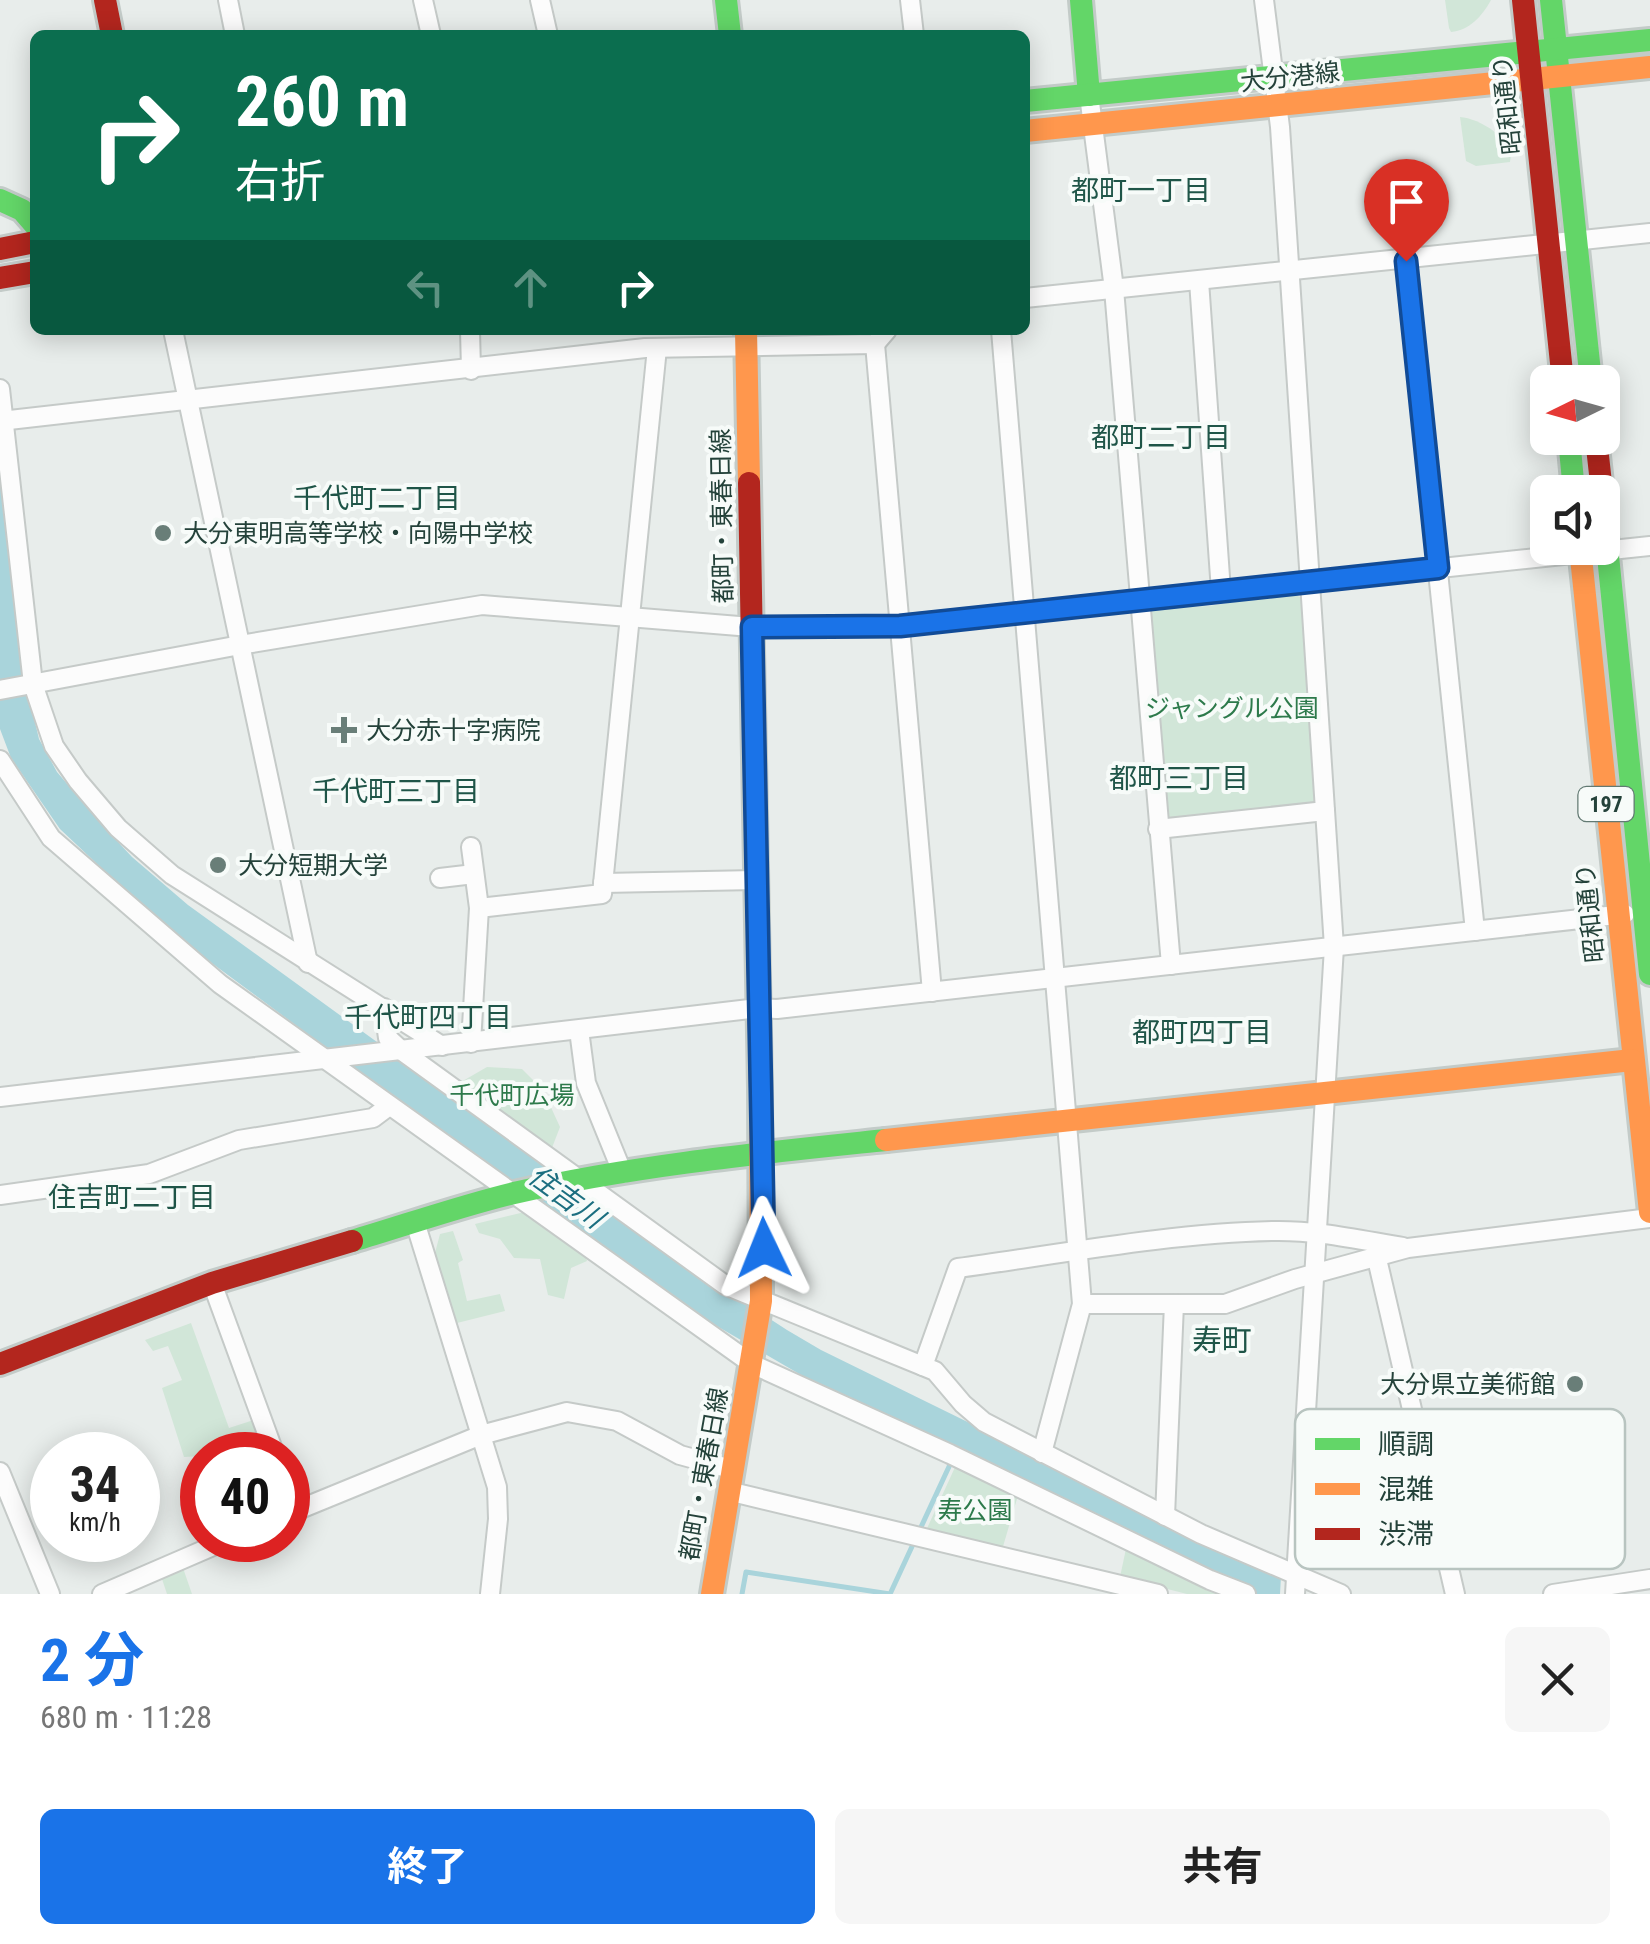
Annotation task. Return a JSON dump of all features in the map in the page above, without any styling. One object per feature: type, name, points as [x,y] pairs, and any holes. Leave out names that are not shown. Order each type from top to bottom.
[{"type":"main road","points":[[105,0],[111,30]]},
{"type":"main road","points":[[726,0],[729,30]]},
{"type":"main road","points":[[1081,0],[1089,95]]},
{"type":"main road","name":"昭和通り","points":[[1523,0],[1561,365]]},
{"type":"main road","points":[[1551,0],[1589,365]]},
{"type":"main road","name":"大分港線","points":[[1030,101],[1650,40]]},
{"type":"main road","name":"大分港線","points":[[1030,130],[1650,68]]},
{"type":"main road","points":[[0,200],[22,210],[30,220]]},
{"type":"main road","points":[[0,249],[30,243]]},
{"type":"main road","points":[[0,278],[30,273]]},
{"type":"main road","name":"都町・東春日線","points":[[712,1594],[752,1364],[764,1248],[747,339]]},
{"type":"main road","name":"昭和通り","points":[[1582,565],[1618,915],[1644,1059],[1650,1215]]},
{"type":"main road","name":"197","points":[[1610,565],[1647,912],[1650,974]]},
{"type":"main road","points":[[0,1364],[212,1283],[514,1194],[580,1180],[760,1154],[1644,1059]]},
{"type":"street","points":[[228,0],[234,30]]},
{"type":"street","points":[[423,0],[430,30]]},
{"type":"street","points":[[540,0],[547,30]]},
{"type":"street","points":[[910,0],[913,30]]},
{"type":"street","points":[[1264,0],[1279,106],[1334,947],[1306,1409]]},
{"type":"street","points":[[1089,95],[1114,290],[1171,965]]},
{"type":"street","points":[[1030,298],[1650,233]]},
{"type":"street","points":[[1406,261],[1475,931]]},
{"type":"street","points":[[1200,281],[1221,591]]},
{"type":"street","points":[[174,335],[308,963]]},
{"type":"street","points":[[470,335],[471,370]]},
{"type":"street","points":[[1001,335],[1082,1304],[1042,1453]]},
{"type":"street","points":[[2,421],[747,339],[881,337],[900,626],[932,992]]},
{"type":"street","points":[[478,908],[602,894],[657,348]]},
{"type":"street","points":[[0,389],[31,684],[54,746],[118,828],[172,875],[442,1046]]},
{"type":"street","points":[[1620,550],[1650,546]]},
{"type":"street","points":[[0,690],[482,605],[752,627],[900,626],[1530,556]]},
{"type":"street","points":[[0,760],[51,838],[220,984],[752,1364],[1246,1594]]},
{"type":"street","points":[[1158,829],[1325,811]]},
{"type":"street","points":[[471,847],[478,908],[471,1043]]},
{"type":"street","points":[[440,878],[474,874]]},
{"type":"street","points":[[604,883],[756,880]]},
{"type":"street","points":[[0,1097],[758,1008],[777,1009],[1647,912]]},
{"type":"street","points":[[384,1008],[388,1038],[400,1051],[725,1284],[924,1366],[944,1380],[974,1415],[1042,1453],[1295,1584],[1341,1594]]},
{"type":"street","points":[[579,1030],[586,1082],[622,1174]]},
{"type":"street","points":[[0,1195],[149,1174],[240,1140],[373,1118],[389,1106]]},
{"type":"street","points":[[1082,1304],[1238,1301],[1314,1273],[1408,1248],[1650,1215]]},
{"type":"street","points":[[416,1222],[497,1486],[498,1519],[490,1594]]},
{"type":"street","points":[[924,1366],[958,1268],[1275,1230],[1316,1232],[1408,1248]]},
{"type":"street","points":[[1377,1259],[1412,1409]]},
{"type":"street","points":[[212,1283],[267,1432]]},
{"type":"street","points":[[1165,1516],[1174,1304]]},
{"type":"street","points":[[310,1505],[481,1435],[567,1412],[618,1420],[730,1480],[916,1536],[1158,1594]]},
{"type":"street","points":[[0,1472],[50,1594]]},
{"type":"street","points":[[102,1594],[180,1560]]},
{"type":"street","points":[[1449,1569],[1455,1594]]},
{"type":"street","points":[[1553,1594],[1650,1579]]},
{"type":"green space","points":[[1445,0],[1491,0],[1475,21],[1451,32]]},
{"type":"green space","points":[[1460,117],[1477,121],[1502,138],[1510,162],[1476,166],[1466,161]]},
{"type":"green space","name":"ジャングル公園","points":[[1292,593],[1302,598],[1314,801],[1309,807],[1170,820],[1164,816],[1148,615],[1152,609],[1209,606]]},
{"type":"green space","name":"千代町広場","points":[[487,1067],[522,1069],[543,1090],[560,1127],[550,1153],[454,1086]]},
{"type":"green space","points":[[529,1211],[584,1250],[587,1261],[571,1268],[564,1299],[548,1295],[540,1259],[514,1258],[500,1239],[479,1233],[475,1224]]},
{"type":"green space","points":[[453,1231],[463,1260],[458,1263],[467,1301],[500,1294],[505,1311],[453,1324],[431,1268],[440,1234]]},
{"type":"green space","points":[[191,1323],[229,1428],[257,1419],[262,1432],[180,1432],[180,1444],[162,1388],[182,1380],[168,1346],[153,1351],[145,1340]]},
{"type":"green space","name":"寿公園","points":[[956,1465],[1019,1492],[1002,1550],[924,1535]]},
{"type":"green space","points":[[1127,1544],[1233,1594],[1187,1594],[1120,1577]]},
{"type":"green space","points":[[183,1568],[192,1594],[167,1594],[162,1579]]},
{"type":"water","name":"住吉川","points":[[0,465],[23,672],[39,739],[57,772],[132,857],[188,905],[668,1253],[787,1330],[1281,1576],[1280,1594],[1256,1594],[1225,1582],[820,1386],[703,1318],[167,930],[60,829],[11,758],[0,729]]},
{"type":"waterway","points":[[742,1594],[746,1572],[890,1594],[953,1458]]},
{"type":"traffic: fast","points":[[726,0],[729,30]]},
{"type":"traffic: fast","points":[[1081,0],[1089,95]]},
{"type":"traffic: fast","points":[[1551,0],[1589,365]]},
{"type":"traffic: fast","points":[[1030,101],[1650,40]]},
{"type":"traffic: fast","points":[[0,200],[22,210],[30,219]]},
{"type":"traffic: fast","points":[[1571,455],[1572,475]]},
{"type":"traffic: fast","points":[[1609,565],[1650,974]]},
{"type":"traffic: fast","points":[[352,1241],[473,1204],[560,1183],[699,1161],[886,1140]]},
{"type":"traffic: slow","points":[[1030,130],[1650,67]]},
{"type":"traffic: slow","points":[[746,335],[749,483]]},
{"type":"traffic: slow","points":[[1582,565],[1650,1212]]},
{"type":"traffic: slow","points":[[886,1140],[1632,1060]]},
{"type":"traffic: slow","points":[[712,1594],[761,1301],[760,1088]]},
{"type":"traffic: jam","points":[[105,0],[111,30]]},
{"type":"traffic: jam","points":[[1523,0],[1561,365]]},
{"type":"traffic: jam","points":[[0,249],[30,243]]},
{"type":"traffic: jam","points":[[0,278],[30,273]]},
{"type":"traffic: jam","points":[[1598,455],[1600,475]]},
{"type":"traffic: jam","points":[[749,483],[760,1088]]},
{"type":"traffic: jam","points":[[0,1364],[212,1283],[352,1241]]},
{"type":"place","name":"大分東明高等学校・向陽中学校","points":[[163,533]]},
{"type":"place","name":"大分赤十字病院","points":[[344,730]]},
{"type":"place","name":"大分短期大学","points":[[218,865]]},
{"type":"place","name":"大分県立美術館","points":[[1575,1384]]},
{"type":"district","name":"都町一丁目","points":[[1141,190]]},
{"type":"district","name":"都町二丁目","points":[[1161,437]]},
{"type":"district","name":"千代町二丁目","points":[[377,498]]},
{"type":"district","name":"都町三丁目","points":[[1179,778]]},
{"type":"district","name":"千代町三丁目","points":[[396,791]]},
{"type":"district","name":"千代町四丁目","points":[[428,1017]]},
{"type":"district","name":"都町四丁目","points":[[1202,1032]]},
{"type":"district","name":"住吉町二丁目","points":[[132,1197]]},
{"type":"district","name":"寿町","points":[[1222,1340]]},
{"type":"route","points":[[764,1248],[752,627],[900,626],[1438,568],[1406,261]]}]
